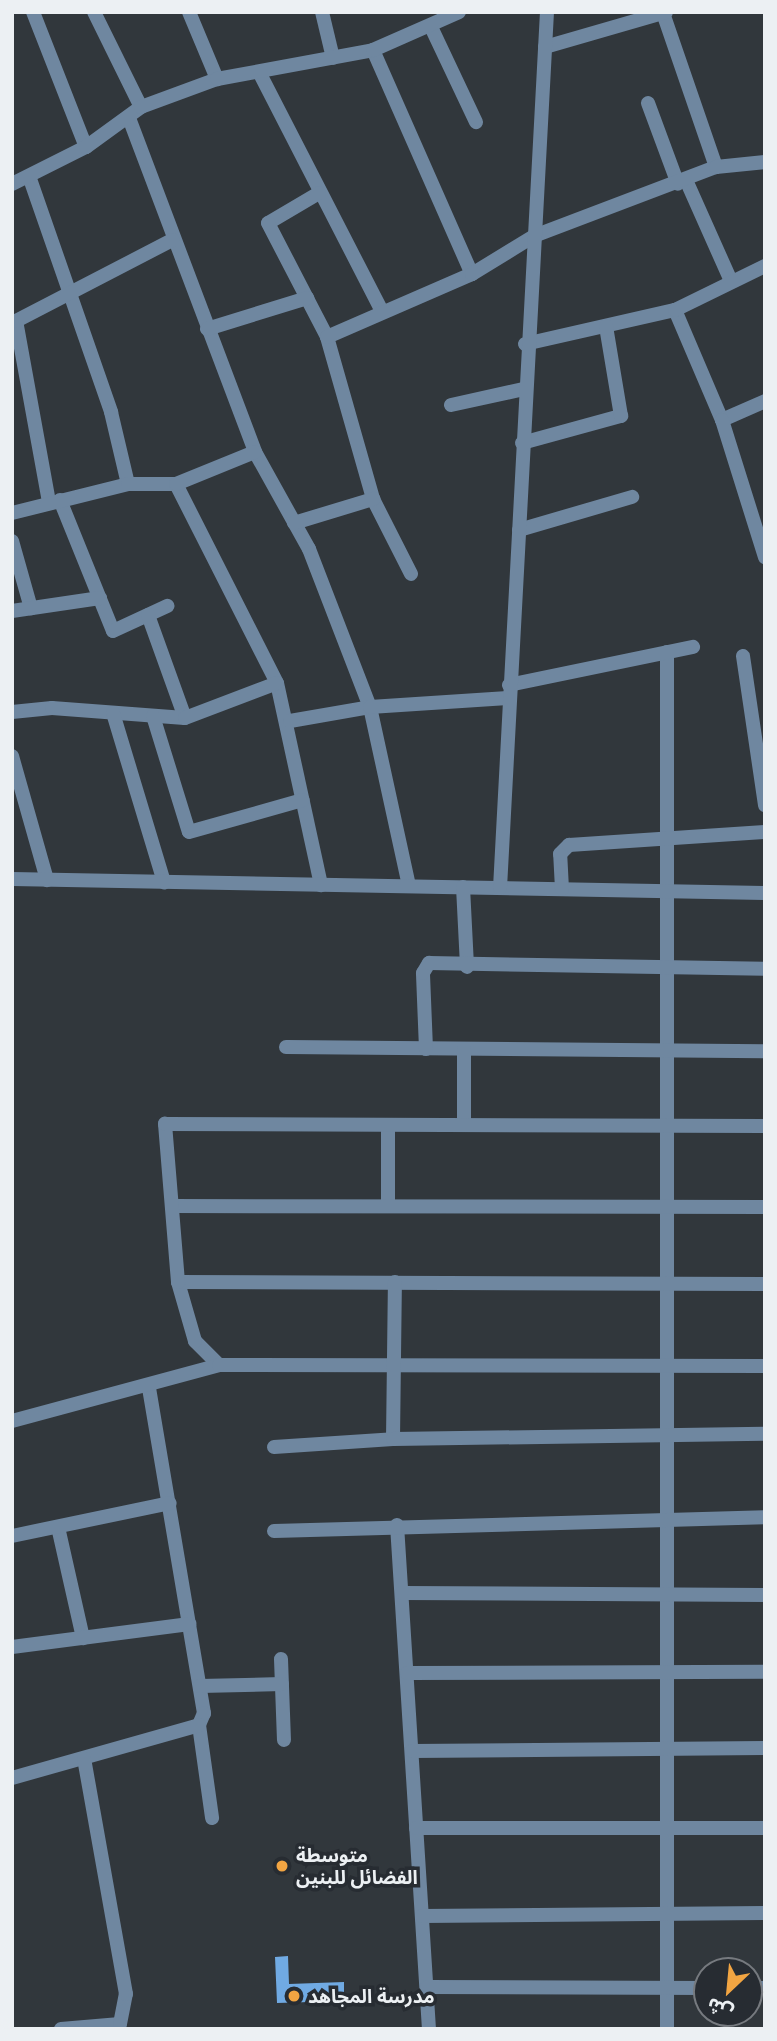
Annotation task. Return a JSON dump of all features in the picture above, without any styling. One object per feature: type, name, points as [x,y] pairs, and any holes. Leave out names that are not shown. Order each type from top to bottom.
[{"type":"street","points":[[33,12],[86,147]]},
{"type":"street","points":[[94,12],[141,107]]},
{"type":"street","points":[[189,12],[217,79]]},
{"type":"street","points":[[322,12],[334,58]]},
{"type":"street","points":[[12,184],[86,147],[141,107],[217,79],[373,50],[432,29],[459,12]]},
{"type":"street","points":[[500,888],[508,691],[519,530],[524,344],[534,236],[547,12]]},
{"type":"street","points":[[545,47],[636,17],[665,13],[716,167]]},
{"type":"street","points":[[432,29],[476,122]]},
{"type":"street","points":[[373,50],[472,274]]},
{"type":"street","points":[[258,72],[319,193],[383,310]]},
{"type":"street","points":[[648,103],[682,182],[730,279]]},
{"type":"street","points":[[128,118],[172,240],[255,452],[294,523],[370,708],[409,886]]},
{"type":"street","points":[[327,337],[383,310],[472,274],[534,236],[716,167],[765,162]]},
{"type":"street","points":[[29,176],[70,295],[128,484]]},
{"type":"street","points":[[319,193],[268,223],[327,337],[373,499],[411,574]]},
{"type":"street","points":[[167,606],[113,631],[54,501],[18,361],[16,321],[172,240]]},
{"type":"street","points":[[524,344],[675,310],[730,279],[765,266]]},
{"type":"street","points":[[207,329],[307,298]]},
{"type":"street","points":[[675,310],[722,420],[765,557]]},
{"type":"street","points":[[522,443],[621,416],[606,326]]},
{"type":"street","points":[[451,405],[524,389]]},
{"type":"street","points":[[722,420],[765,401]]},
{"type":"street","points":[[12,513],[128,484],[176,484],[255,452]]},
{"type":"street","points":[[176,484],[277,683],[290,721],[321,885]]},
{"type":"street","points":[[519,530],[632,497]]},
{"type":"street","points":[[294,523],[373,499]]},
{"type":"street","points":[[12,541],[31,608]]},
{"type":"street","points":[[12,611],[100,598]]},
{"type":"street","points":[[148,615],[185,718]]},
{"type":"street","points":[[290,721],[508,691],[693,647]]},
{"type":"street","points":[[667,652],[667,2029]]},
{"type":"street","points":[[743,656],[757,709],[765,805]]},
{"type":"street","points":[[12,712],[113,713],[185,718],[277,683]]},
{"type":"street","points":[[113,713],[164,882]]},
{"type":"street","points":[[153,716],[189,832],[303,800]]},
{"type":"street","points":[[12,756],[47,880]]},
{"type":"street","points":[[562,889],[561,854],[569,845],[667,836],[765,832]]},
{"type":"street","points":[[12,879],[765,893]]},
{"type":"street","points":[[463,887],[467,967]]},
{"type":"street","points":[[426,1049],[423,973],[429,963],[467,967],[765,969]]},
{"type":"street","points":[[286,1047],[765,1051]]},
{"type":"street","points":[[464,1049],[464,1125]]},
{"type":"street","points":[[219,1365],[195,1341],[178,1282],[165,1124],[765,1126]]},
{"type":"street","points":[[388,1125],[388,1206]]},
{"type":"street","points":[[172,1206],[765,1207]]},
{"type":"street","points":[[178,1282],[765,1284]]},
{"type":"street","points":[[393,1439],[390,1365],[395,1282]]},
{"type":"street","points":[[12,1422],[149,1388],[219,1365],[765,1366]]},
{"type":"street","points":[[149,1388],[204,1713],[199,1725],[212,1818]]},
{"type":"street","points":[[274,1447],[393,1439],[667,1433],[765,1434]]},
{"type":"street","points":[[12,1536],[170,1503]]},
{"type":"street","points":[[274,1531],[667,1517],[765,1517]]},
{"type":"street","points":[[397,1525],[429,2029]]},
{"type":"street","points":[[58,1527],[83,1639]]},
{"type":"street","points":[[402,1593],[765,1595]]},
{"type":"street","points":[[12,1647],[190,1624]]},
{"type":"street","points":[[281,1659],[284,1740]]},
{"type":"street","points":[[407,1672],[765,1672]]},
{"type":"street","points":[[200,1686],[282,1684]]},
{"type":"street","points":[[12,1778],[199,1725]]},
{"type":"street","points":[[412,1751],[765,1748]]},
{"type":"street","points":[[61,2029],[120,2024],[126,1994],[83,1759]]},
{"type":"street","points":[[416,1828],[765,1828]]},
{"type":"street","points":[[422,1916],[765,1913]]},
{"type":"street","points":[[426,1987],[693,1988]]},
{"type":"building","points":[[288,1956],[289,1984],[344,1982],[344,2001],[277,2003],[275,1957]]},
{"type":"place","name":"متوسطة الفضائل للبنين","points":[[282,1866]]},
{"type":"place","name":"مدرسة المجاهد","points":[[294,1996]]}]
